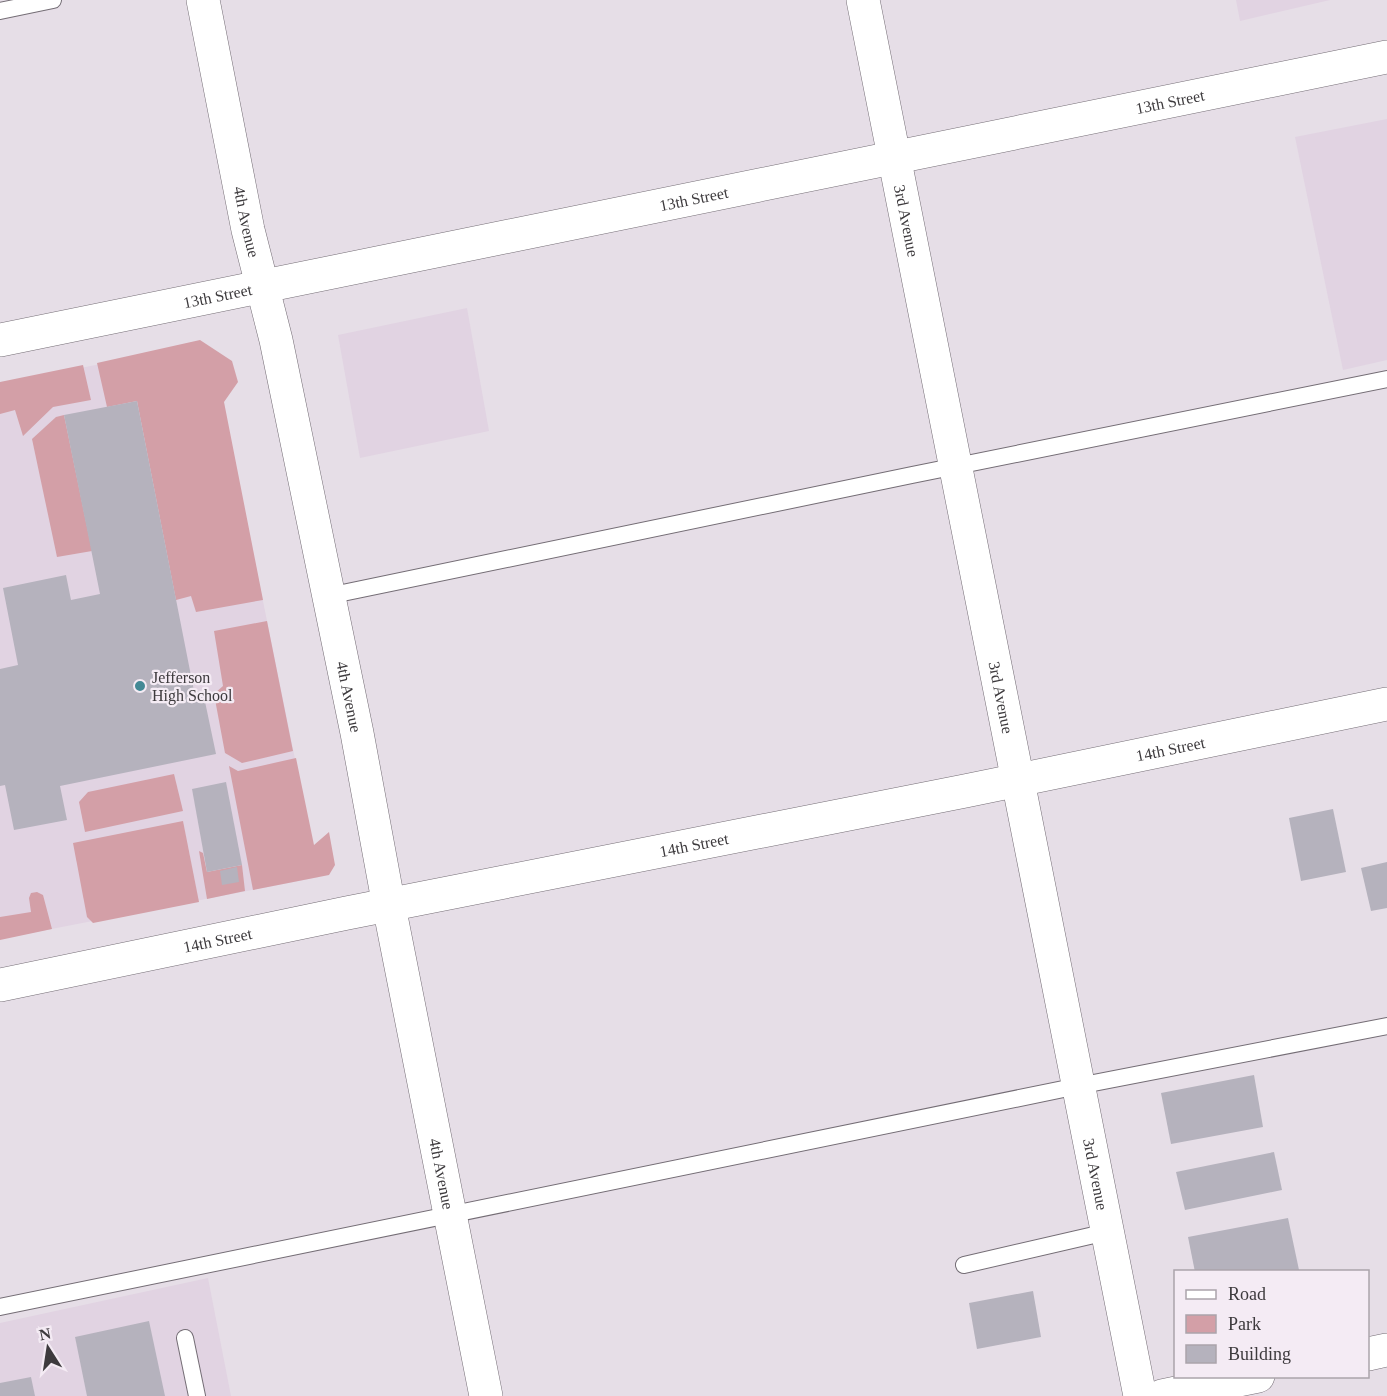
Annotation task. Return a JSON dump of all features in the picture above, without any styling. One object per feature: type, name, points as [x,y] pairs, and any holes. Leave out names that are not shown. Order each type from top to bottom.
[{"type":"street","name":"4th Avenue","points":[[203,0],[248,230],[276,340],[357,733],[486,1396]]},
{"type":"street","name":"3rd Avenue","points":[[863,0],[1140,1396]]},
{"type":"street","name":"13th Street","points":[[0,340],[1387,57]]},
{"type":"street","name":"14th Street","points":[[0,985],[1387,704]]},
{"type":"street","points":[[1369,1354],[1387,1350]]},
{"type":"street","points":[[1162,1396],[1253,1378]]},
{"type":"lane","points":[[0,11],[53,0]]},
{"type":"lane","points":[[328,596],[1387,379]]},
{"type":"lane","points":[[0,1307],[1078,1086],[1387,1026]]},
{"type":"lane","points":[[964,1265],[1107,1232]]},
{"type":"lane","points":[[185,1338],[197,1396]]},
{"type":"shaded area","points":[[1236,0],[1330,0],[1240,21]]},
{"type":"shaded area","points":[[1387,119],[1387,360],[1343,370],[1295,137]]},
{"type":"shaded area","points":[[467,308],[489,431],[360,458],[338,335]]},
{"type":"shaded area","name":"Jefferson High School","points":[[196,345],[212,350],[319,877],[0,939],[0,384]]},
{"type":"shaded area","points":[[208,1278],[231,1396],[0,1396],[0,1323]]},
{"type":"green space","points":[[200,340],[232,361],[238,382],[224,402],[263,600],[196,612],[191,596],[176,600],[137,401],[107,407],[97,363]]},
{"type":"green space","points":[[83,365],[91,400],[53,407],[23,436],[15,410],[0,414],[0,382]]},
{"type":"green space","points":[[64,415],[92,551],[57,557],[32,439],[56,417]]},
{"type":"green space","points":[[267,621],[293,751],[242,763],[225,753],[214,694],[223,686],[214,631]]},
{"type":"green space","points":[[296,758],[314,845],[329,832],[335,865],[329,875],[253,890],[229,766],[238,771]]},
{"type":"green space","points":[[174,774],[183,811],[85,832],[79,802],[88,792]]},
{"type":"green space","points":[[183,821],[199,902],[93,923],[87,917],[73,843]]},
{"type":"green space","points":[[199,851],[203,853],[207,872],[242,865],[245,891],[207,899]]},
{"type":"green space","points":[[37,892],[43,895],[52,929],[0,940],[0,917],[31,912],[29,898],[31,893]]},
{"type":"building","points":[[137,401],[194,691],[203,692],[216,754],[60,786],[67,820],[14,830],[5,785],[0,786],[0,669],[18,665],[3,588],[66,575],[71,600],[100,594],[64,415]]},
{"type":"building","points":[[226,782],[242,865],[207,872],[192,789]]},
{"type":"building","points":[[1333,809],[1346,872],[1301,881],[1289,818]]},
{"type":"building","points":[[1387,862],[1387,908],[1371,911],[1361,868]]},
{"type":"building","points":[[237,867],[239,882],[222,885],[220,871]]},
{"type":"building","points":[[1254,1075],[1263,1127],[1171,1144],[1161,1093]]},
{"type":"building","points":[[1274,1152],[1282,1190],[1185,1210],[1176,1172]]},
{"type":"building","points":[[1288,1218],[1299,1270],[1195,1270],[1188,1237]]},
{"type":"building","points":[[1033,1291],[1041,1337],[977,1349],[969,1303]]},
{"type":"building","points":[[149,1321],[165,1396],[87,1396],[75,1337]]},
{"type":"building","points":[[31,1377],[35,1396],[0,1396],[0,1383]]},
{"type":"place","name":"Jefferson High School","points":[[140,686]]}]
